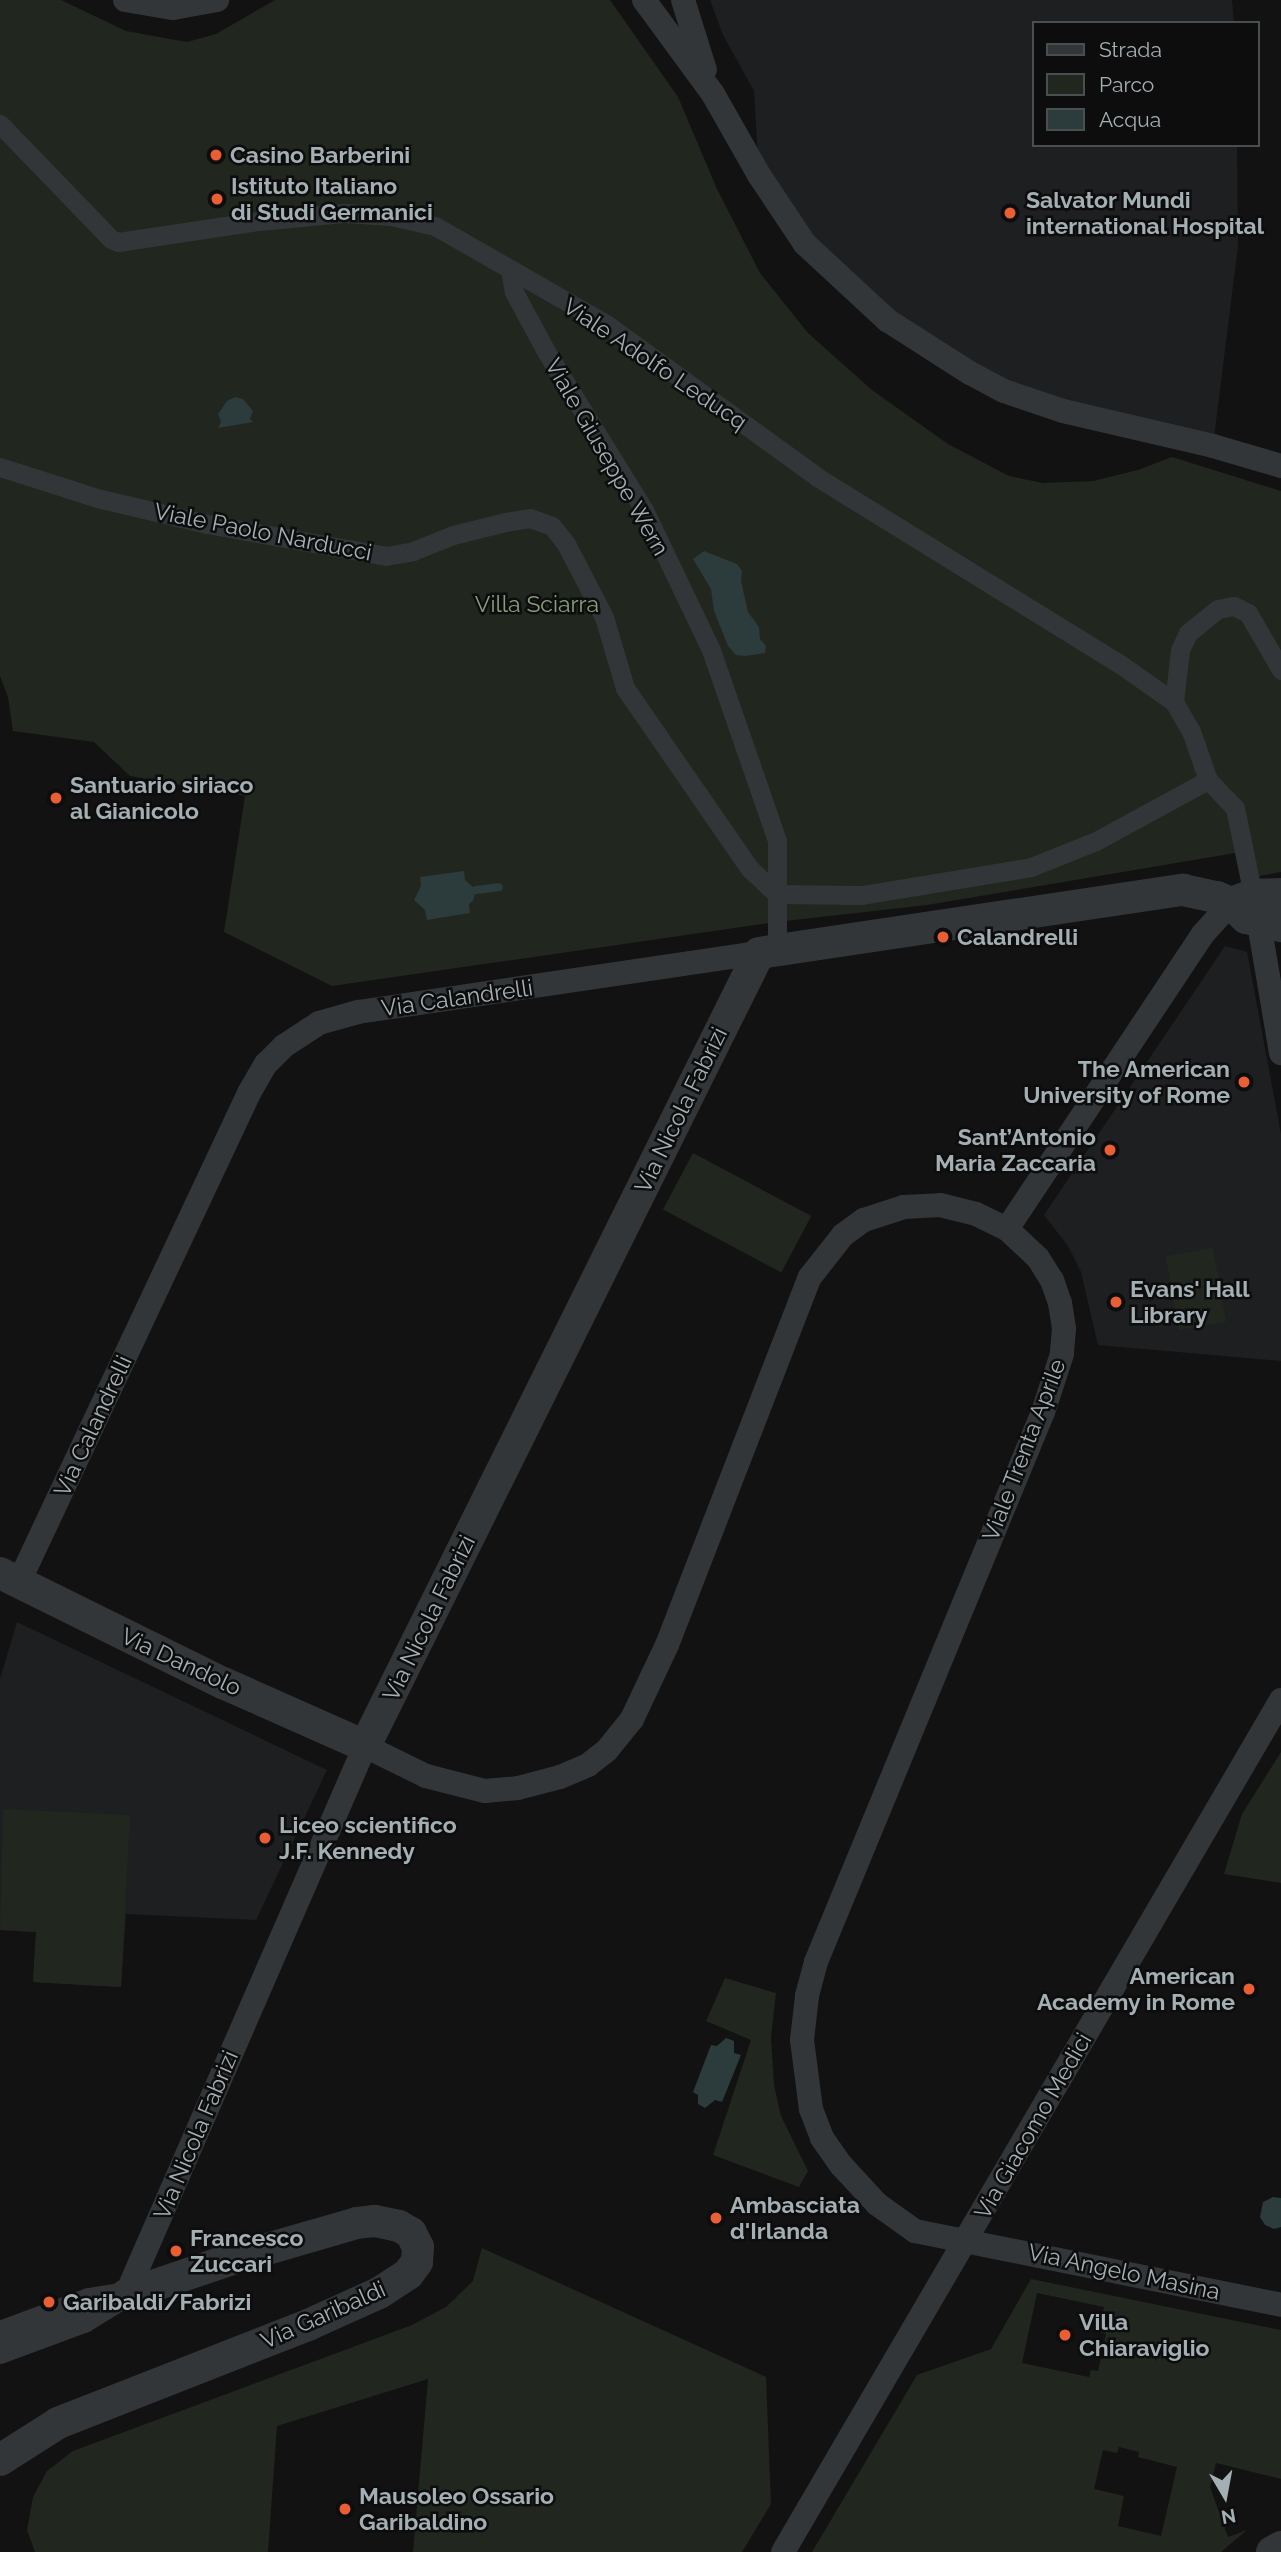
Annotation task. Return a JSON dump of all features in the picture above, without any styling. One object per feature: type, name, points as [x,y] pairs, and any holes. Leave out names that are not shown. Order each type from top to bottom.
[{"type":"street","points":[[125,0],[173,8],[216,0]]},
{"type":"street","points":[[644,0],[713,94],[759,175],[805,244],[887,320],[980,379],[1021,397],[1281,466]]},
{"type":"street","points":[[683,0],[713,94]]},
{"type":"street","name":"Viale Adolfo Leducq","points":[[0,124],[111,239],[118,242],[283,219],[344,214],[391,216],[435,226],[606,324],[817,477],[1120,664],[1174,702],[1191,731],[1208,780],[1235,808],[1261,908]]},
{"type":"street","name":"Viale Giuseppe Wern","points":[[510,270],[514,292],[547,352],[644,510],[710,650],[778,841],[776,894]]},
{"type":"street","name":"Viale Paolo Narducci","points":[[0,467],[97,498],[386,556],[414,551],[453,535],[530,518],[552,526],[566,544],[604,617],[625,688],[749,868],[776,894]]},
{"type":"street","points":[[1174,702],[1180,650],[1188,633],[1218,609],[1234,606],[1248,613],[1281,670]]},
{"type":"street","points":[[768,951],[776,894],[862,895],[1031,867],[1096,841],[1208,780]]},
{"type":"street","name":"Via Calandrelli","points":[[9,1579],[249,1093],[266,1064],[284,1046],[319,1023],[358,1012],[1161,892],[1200,892],[1261,908]]},
{"type":"street","points":[[1007,1228],[1203,934],[1261,908],[1281,1053]]},
{"type":"street","name":"Via Nicola Fabrizi","points":[[126,2295],[365,1746],[768,951]]},
{"type":"street","name":"Viale Trenta Aprile","points":[[365,1746],[426,1776],[485,1791],[541,1783],[578,1770],[598,1757],[625,1729],[647,1690],[797,1303],[821,1259],[854,1226],[873,1216],[904,1207],[949,1207],[1007,1228],[1038,1258],[1052,1280],[1064,1329],[1060,1366],[820,1949],[807,1996],[802,2040],[811,2109],[822,2138],[841,2165],[866,2194],[901,2224],[915,2231],[967,2239]]},
{"type":"street","name":"Via Dandolo","points":[[9,1579],[223,1682],[365,1746]]},
{"type":"street","name":"Via Giacomo Medici","points":[[783,2552],[1281,1700]]},
{"type":"street","name":"Via Garibaldi","points":[[0,2333],[89,2300],[126,2295],[253,2252],[357,2223],[375,2221],[399,2226],[411,2233],[418,2247],[417,2262],[408,2274],[379,2293],[308,2325],[58,2423],[0,2460]]},
{"type":"street","name":"Via Angelo Masina","points":[[967,2239],[1281,2305]]},
{"type":"street","name":"Via Garibaldi","points":[[0,2352],[84,2321],[126,2295]]},
{"type":"street","points":[[1272,2552],[1281,2547]]},
{"type":"shaded area","name":"Salvator Mundi international Hospital","points":[[710,0],[1232,0],[1234,21],[1032,21],[1032,147],[1237,147],[1238,246],[1213,446],[1063,411],[887,320],[759,175],[754,91],[723,35]]},
{"type":"shaded area","points":[[1225,946],[1247,952],[1281,1134],[1281,1361],[1098,1345],[1081,1272],[1068,1246],[1044,1215]]},
{"type":"shaded area","points":[[17,1622],[327,1770],[256,1920],[126,1914],[121,1987],[33,1982],[36,1932],[0,1930],[0,1679]]},
{"type":"green space","name":"Villa Sciarra","points":[[0,0],[61,0],[126,31],[187,42],[216,34],[275,0],[610,0],[678,97],[717,189],[760,273],[808,333],[872,390],[948,444],[1009,476],[1043,483],[1093,481],[1138,470],[1172,457],[1281,491],[1281,872],[1259,876],[1253,850],[927,905],[776,922],[332,986],[224,932],[245,796],[130,776],[94,742],[13,731],[8,697],[0,676]]},
{"type":"green space","points":[[693,1153],[811,1216],[781,1272],[663,1210]]},
{"type":"green space","points":[[1213,1248],[1226,1322],[1179,1330],[1166,1256]]},
{"type":"green space","points":[[1281,1752],[1281,1883],[1224,1874],[1242,1814]]},
{"type":"green space","points":[[3,1809],[130,1815],[121,1987],[33,1982],[36,1932],[0,1930]]},
{"type":"green space","points":[[725,1978],[776,1993],[771,2037],[774,2085],[781,2116],[808,2171],[799,2187],[713,2155],[751,2040],[706,2021]]},
{"type":"green space","points":[[482,2248],[766,2377],[771,2504],[742,2552],[413,2552],[428,2379],[277,2426],[268,2552],[35,2552],[27,2530],[33,2497],[47,2471],[73,2451],[412,2325],[446,2307],[473,2281]]},
{"type":"green space","points":[[1031,2279],[1281,2330],[1281,2479],[1216,2463],[1210,2487],[1228,2537],[1247,2530],[1221,2552],[812,2552],[917,2375],[991,2349]],"holes":[[[1037,2293],[1104,2307],[1099,2332],[1106,2334],[1098,2371],[1091,2370],[1089,2377],[1022,2363]],[[1119,2447],[1139,2452],[1138,2457],[1177,2467],[1161,2536],[1118,2526],[1124,2496],[1094,2489],[1103,2450],[1117,2453]]]},
{"type":"water","points":[[235,397],[243,399],[253,411],[250,419],[253,422],[218,428],[221,422],[218,414],[227,401]]},
{"type":"water","points":[[704,551],[737,564],[742,571],[741,581],[748,612],[759,627],[760,639],[766,646],[765,653],[736,655],[728,646],[714,611],[711,589],[693,559]]},
{"type":"water","points":[[464,871],[465,880],[476,890],[473,901],[469,904],[470,913],[427,920],[425,910],[414,900],[421,886],[420,877]]},
{"type":"water","points":[[726,2038],[734,2041],[734,2053],[741,2055],[722,2102],[715,2100],[705,2108],[698,2104],[698,2095],[693,2092],[711,2045],[717,2046]]},
{"type":"water","points":[[1273,2197],[1281,2198],[1281,2227],[1274,2229],[1265,2225],[1260,2217],[1263,2202]]},
{"type":"waterway","points":[[476,890],[499,887]]},
{"type":"place","name":"Casino Barberini","points":[[216,155]]},
{"type":"place","name":"Istituto Italiano di Studi Germanici","points":[[217,199]]},
{"type":"place","name":"Salvator Mundi international Hospital","points":[[1010,213]]},
{"type":"place","name":"Santuario siriaco al Gianicolo","points":[[56,798]]},
{"type":"place","name":"Calandrelli","points":[[943,937]]},
{"type":"place","name":"The American University of Rome","points":[[1244,1082]]},
{"type":"place","name":"Sant’Antonio Maria Zaccaria","points":[[1110,1150]]},
{"type":"place","name":"Evans' Hall Library","points":[[1116,1302]]},
{"type":"place","name":"Liceo scientifico J.F. Kennedy","points":[[265,1838]]},
{"type":"place","name":"American Academy in Rome","points":[[1249,1989]]},
{"type":"place","name":"Ambasciata d'Irlanda","points":[[716,2218]]},
{"type":"place","name":"Francesco Zuccari","points":[[176,2251]]},
{"type":"place","name":"Garibaldi/Fabrizi","points":[[49,2302]]},
{"type":"place","name":"Villa Chiaraviglio","points":[[1065,2335]]},
{"type":"place","name":"Mausoleo Ossario Garibaldino","points":[[345,2509]]}]
